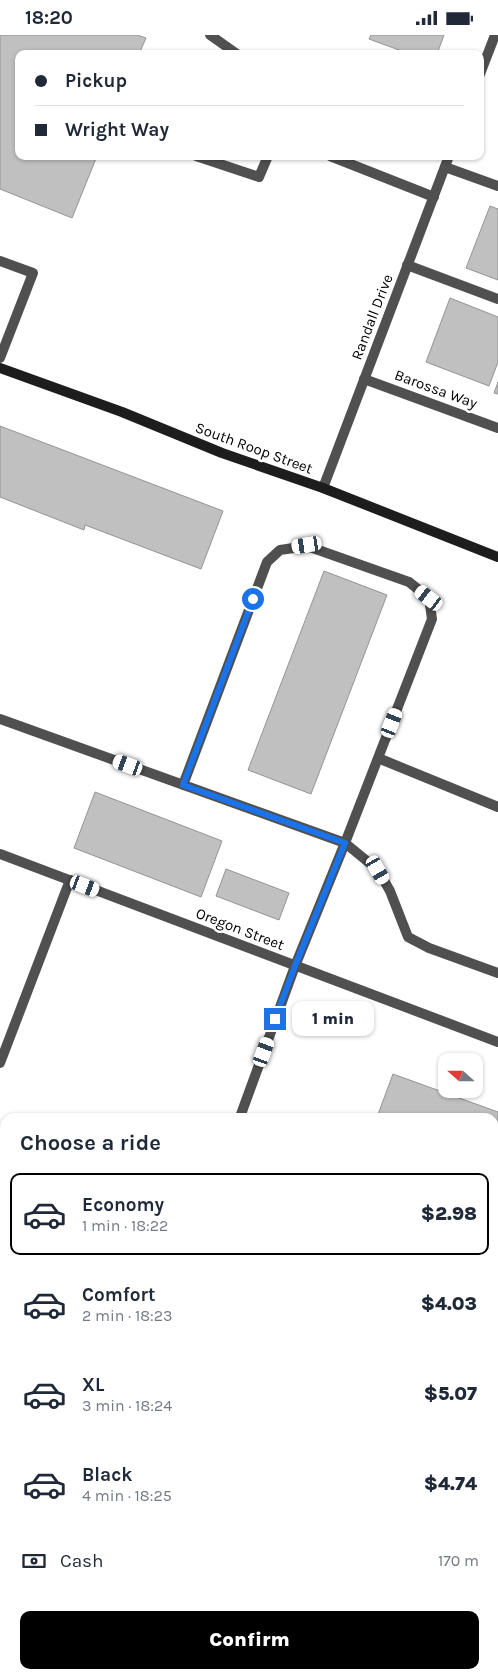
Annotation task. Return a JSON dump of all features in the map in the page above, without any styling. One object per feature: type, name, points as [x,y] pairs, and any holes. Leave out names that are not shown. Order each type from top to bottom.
[{"type":"street","points":[[210,35],[231,50]]},
{"type":"street","points":[[484,64],[495,35]]},
{"type":"street","points":[[208,160],[259,177],[266,160]]},
{"type":"street","points":[[340,160],[434,197]]},
{"type":"street","name":"Randall Drive","points":[[323,488],[448,160]]},
{"type":"street","points":[[445,167],[498,187]]},
{"type":"street","points":[[0,261],[33,273],[0,358]]},
{"type":"street","points":[[407,265],[498,299]]},
{"type":"street","name":"South Roop Street","points":[[0,368],[122,412],[222,453],[323,488],[498,557]]},
{"type":"street","name":"Barossa Way","points":[[364,379],[498,429]]},
{"type":"street","points":[[183,785],[267,562],[280,550],[307,545],[409,582],[429,598],[432,619],[295,966],[241,1113]]},
{"type":"street","points":[[0,719],[345,843],[378,870],[390,891],[408,937],[429,948],[498,973]]},
{"type":"street","points":[[378,758],[498,807]]},
{"type":"street","name":"Oregon Street","points":[[0,854],[498,1042]]},
{"type":"street","points":[[0,1063],[70,880]]},
{"type":"building","points":[[0,35],[137,35],[146,38],[141,50],[15,50],[15,160],[95,160],[72,218],[0,189]]},
{"type":"building","points":[[371,35],[444,35],[438,50],[399,50],[369,39]]},
{"type":"building","points":[[490,206],[498,209],[498,280],[466,268]]},
{"type":"building","points":[[450,298],[498,317],[498,362],[489,386],[426,362]]},
{"type":"building","points":[[498,382],[498,394],[494,393]]},
{"type":"building","points":[[0,426],[223,511],[201,569],[85,525],[84,530],[0,497]]},
{"type":"building","points":[[324,571],[387,595],[311,794],[248,770]]},
{"type":"building","points":[[95,792],[222,841],[201,897],[74,848]]},
{"type":"building","points":[[226,869],[289,893],[279,920],[216,896]]},
{"type":"building","points":[[393,1074],[438,1090],[438,1098],[459,1098],[498,1113],[378,1113]]},
{"type":"route","points":[[253,599],[183,785],[345,843],[275,1019]]}]
